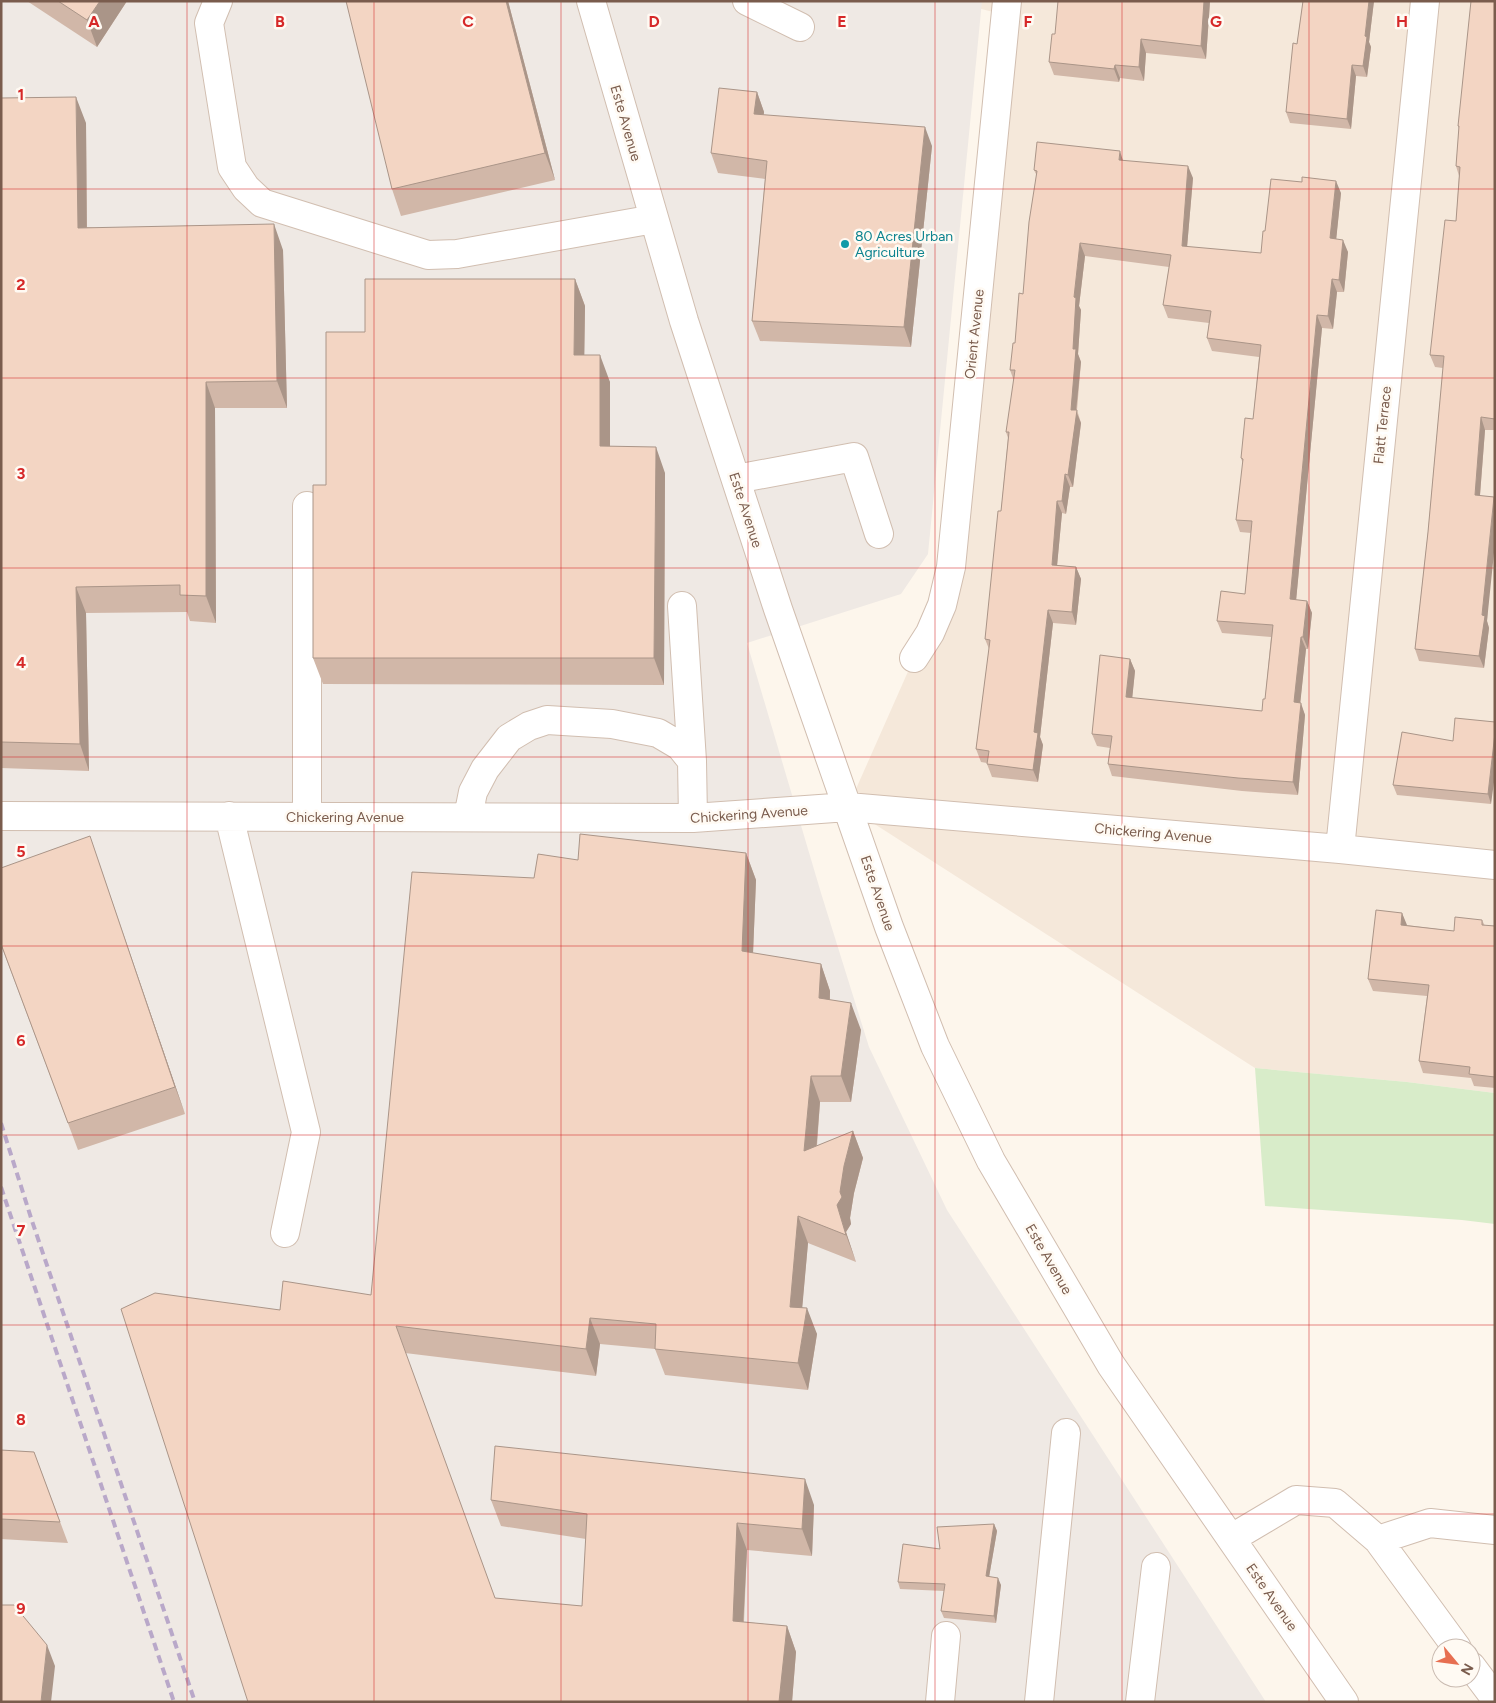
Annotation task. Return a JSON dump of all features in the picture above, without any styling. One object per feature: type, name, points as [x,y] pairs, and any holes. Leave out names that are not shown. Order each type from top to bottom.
[{"type":"street","points":[[218,1],[209,23],[232,167],[246,188],[262,204],[428,255],[457,254],[654,218]]},
{"type":"street","name":"Este Avenue","points":[[591,1],[684,321],[778,609],[889,928],[935,1046],[991,1161],[1111,1365],[1344,1702]]},
{"type":"street","points":[[747,1],[800,27]]},
{"type":"street","name":"Orient Avenue","points":[[914,658],[930,633],[942,606],[951,567],[1007,1]]},
{"type":"street","name":"Flatt Terrace","points":[[1340,850],[1425,1]]},
{"type":"street","points":[[736,479],[854,457],[879,534]]},
{"type":"street","points":[[307,506],[307,816]]},
{"type":"street","points":[[682,606],[692,761],[693,818]]},
{"type":"street","points":[[468,817],[472,792],[485,769],[509,738],[529,726],[547,720],[612,724],[658,733],[680,746],[692,761]]},
{"type":"street","name":"Chickering Avenue","points":[[1,816],[693,818],[848,807],[1495,865]]},
{"type":"street","points":[[229,816],[306,1132],[285,1232]]},
{"type":"street","points":[[1039,1702],[1066,1433]]},
{"type":"street","points":[[1232,1538],[1296,1500],[1335,1502],[1378,1540],[1451,1638]]},
{"type":"street","points":[[1378,1540],[1430,1523],[1495,1530]]},
{"type":"street","points":[[1140,1702],[1156,1567]]},
{"type":"street","points":[[940,1702],[946,1636]]},
{"type":"street","points":[[1481,1679],[1495,1698]]},
{"type":"shaded area","points":[[1,1],[982,1],[928,554],[901,594],[747,643],[869,1047],[947,1210],[1266,1702],[1,1702]]},
{"type":"shaded area","points":[[950,1],[1495,1],[1495,1093],[1407,1082],[1255,1068],[848,807],[914,658],[930,633],[1005,15]]},
{"type":"green space","points":[[1255,1068],[1407,1082],[1495,1093],[1495,1224],[1265,1206]]},
{"type":"building","points":[[58,1],[100,1],[87,20]]},
{"type":"building","points":[[346,1],[506,1],[545,153],[392,189]]},
{"type":"building","points":[[1058,1],[1204,1],[1201,46],[1141,39],[1139,67],[1115,65],[1114,69],[1049,62],[1052,34],[1055,34]]},
{"type":"building","points":[[1303,1],[1369,1],[1363,66],[1352,65],[1347,119],[1286,112],[1293,43],[1297,44]]},
{"type":"building","points":[[1471,1],[1495,1],[1495,419],[1481,417],[1475,495],[1494,497],[1482,615],[1485,616],[1479,656],[1415,649],[1444,356],[1430,355],[1445,220],[1456,221],[1460,167],[1456,166],[1458,126]]},
{"type":"building","name":"80 Acres Urban Agriculture","points":[[719,88],[757,92],[754,114],[925,127],[904,327],[752,321],[767,161],[711,153]]},
{"type":"building","points":[[76,97],[78,228],[274,224],[277,381],[206,382],[206,596],[180,595],[180,585],[76,587],[80,744],[1,742],[1,98]]},
{"type":"building","points":[[1037,142],[1120,151],[1119,160],[1188,166],[1182,246],[1261,253],[1271,179],[1302,182],[1302,177],[1336,181],[1330,238],[1343,240],[1339,280],[1332,279],[1328,316],[1317,315],[1290,599],[1307,601],[1294,702],[1301,703],[1293,782],[1108,764],[1112,736],[1092,734],[1100,655],[1130,659],[1126,697],[1262,711],[1273,625],[1217,621],[1221,591],[1245,594],[1252,521],[1236,520],[1243,459],[1241,458],[1245,418],[1253,419],[1261,345],[1207,338],[1211,311],[1163,305],[1171,255],[1080,243],[1074,297],[1076,298],[1073,349],[1076,349],[1071,410],[1077,410],[1068,475],[1065,474],[1062,501],[1057,501],[1052,565],[1076,567],[1072,612],[1048,610],[1034,732],[1038,733],[1033,770],[987,764],[989,751],[976,749],[990,640],[985,639],[998,511],[1001,511],[1009,432],[1006,432],[1015,370],[1010,370],[1013,343],[1015,343],[1019,293],[1023,294],[1029,222],[1037,171],[1034,170]]},
{"type":"building","points":[[365,279],[575,279],[574,355],[600,355],[600,446],[656,447],[654,658],[313,658],[313,485],[326,485],[326,332],[365,332]]},
{"type":"building","points":[[1455,718],[1495,722],[1488,794],[1393,785],[1402,732],[1453,741]]},
{"type":"building","points":[[580,834],[746,853],[742,951],[821,964],[819,998],[851,1003],[841,1076],[811,1076],[804,1151],[853,1131],[844,1166],[840,1192],[842,1197],[837,1205],[846,1235],[798,1216],[790,1307],[807,1308],[798,1363],[655,1349],[656,1324],[590,1318],[586,1349],[396,1326],[495,1598],[582,1606],[587,1514],[491,1500],[495,1446],[805,1479],[802,1529],[737,1523],[733,1621],[787,1626],[779,1702],[248,1702],[121,1309],[155,1293],[280,1310],[283,1281],[371,1295],[412,872],[534,878],[538,854],[578,860]]},
{"type":"building","points":[[90,836],[175,1087],[68,1123],[1,944],[1,868]]},
{"type":"building","points":[[1376,910],[1402,913],[1401,925],[1454,931],[1455,917],[1482,920],[1482,925],[1495,926],[1495,1077],[1469,1074],[1470,1067],[1419,1061],[1429,985],[1368,979]]},
{"type":"building","points":[[1,1450],[34,1452],[60,1522],[1,1519]]},
{"type":"building","points":[[994,1524],[986,1576],[998,1578],[994,1616],[941,1611],[945,1584],[898,1582],[903,1544],[940,1549],[937,1527]]},
{"type":"building","points":[[1,1605],[14,1605],[47,1645],[41,1702],[1,1702]]},
{"type":"railway","points":[[1,1123],[32,1221],[195,1702]]},
{"type":"railway","points":[[1,1187],[174,1702]]},
{"type":"place","name":"80 Acres Urban Agriculture","points":[[845,244]]}]
